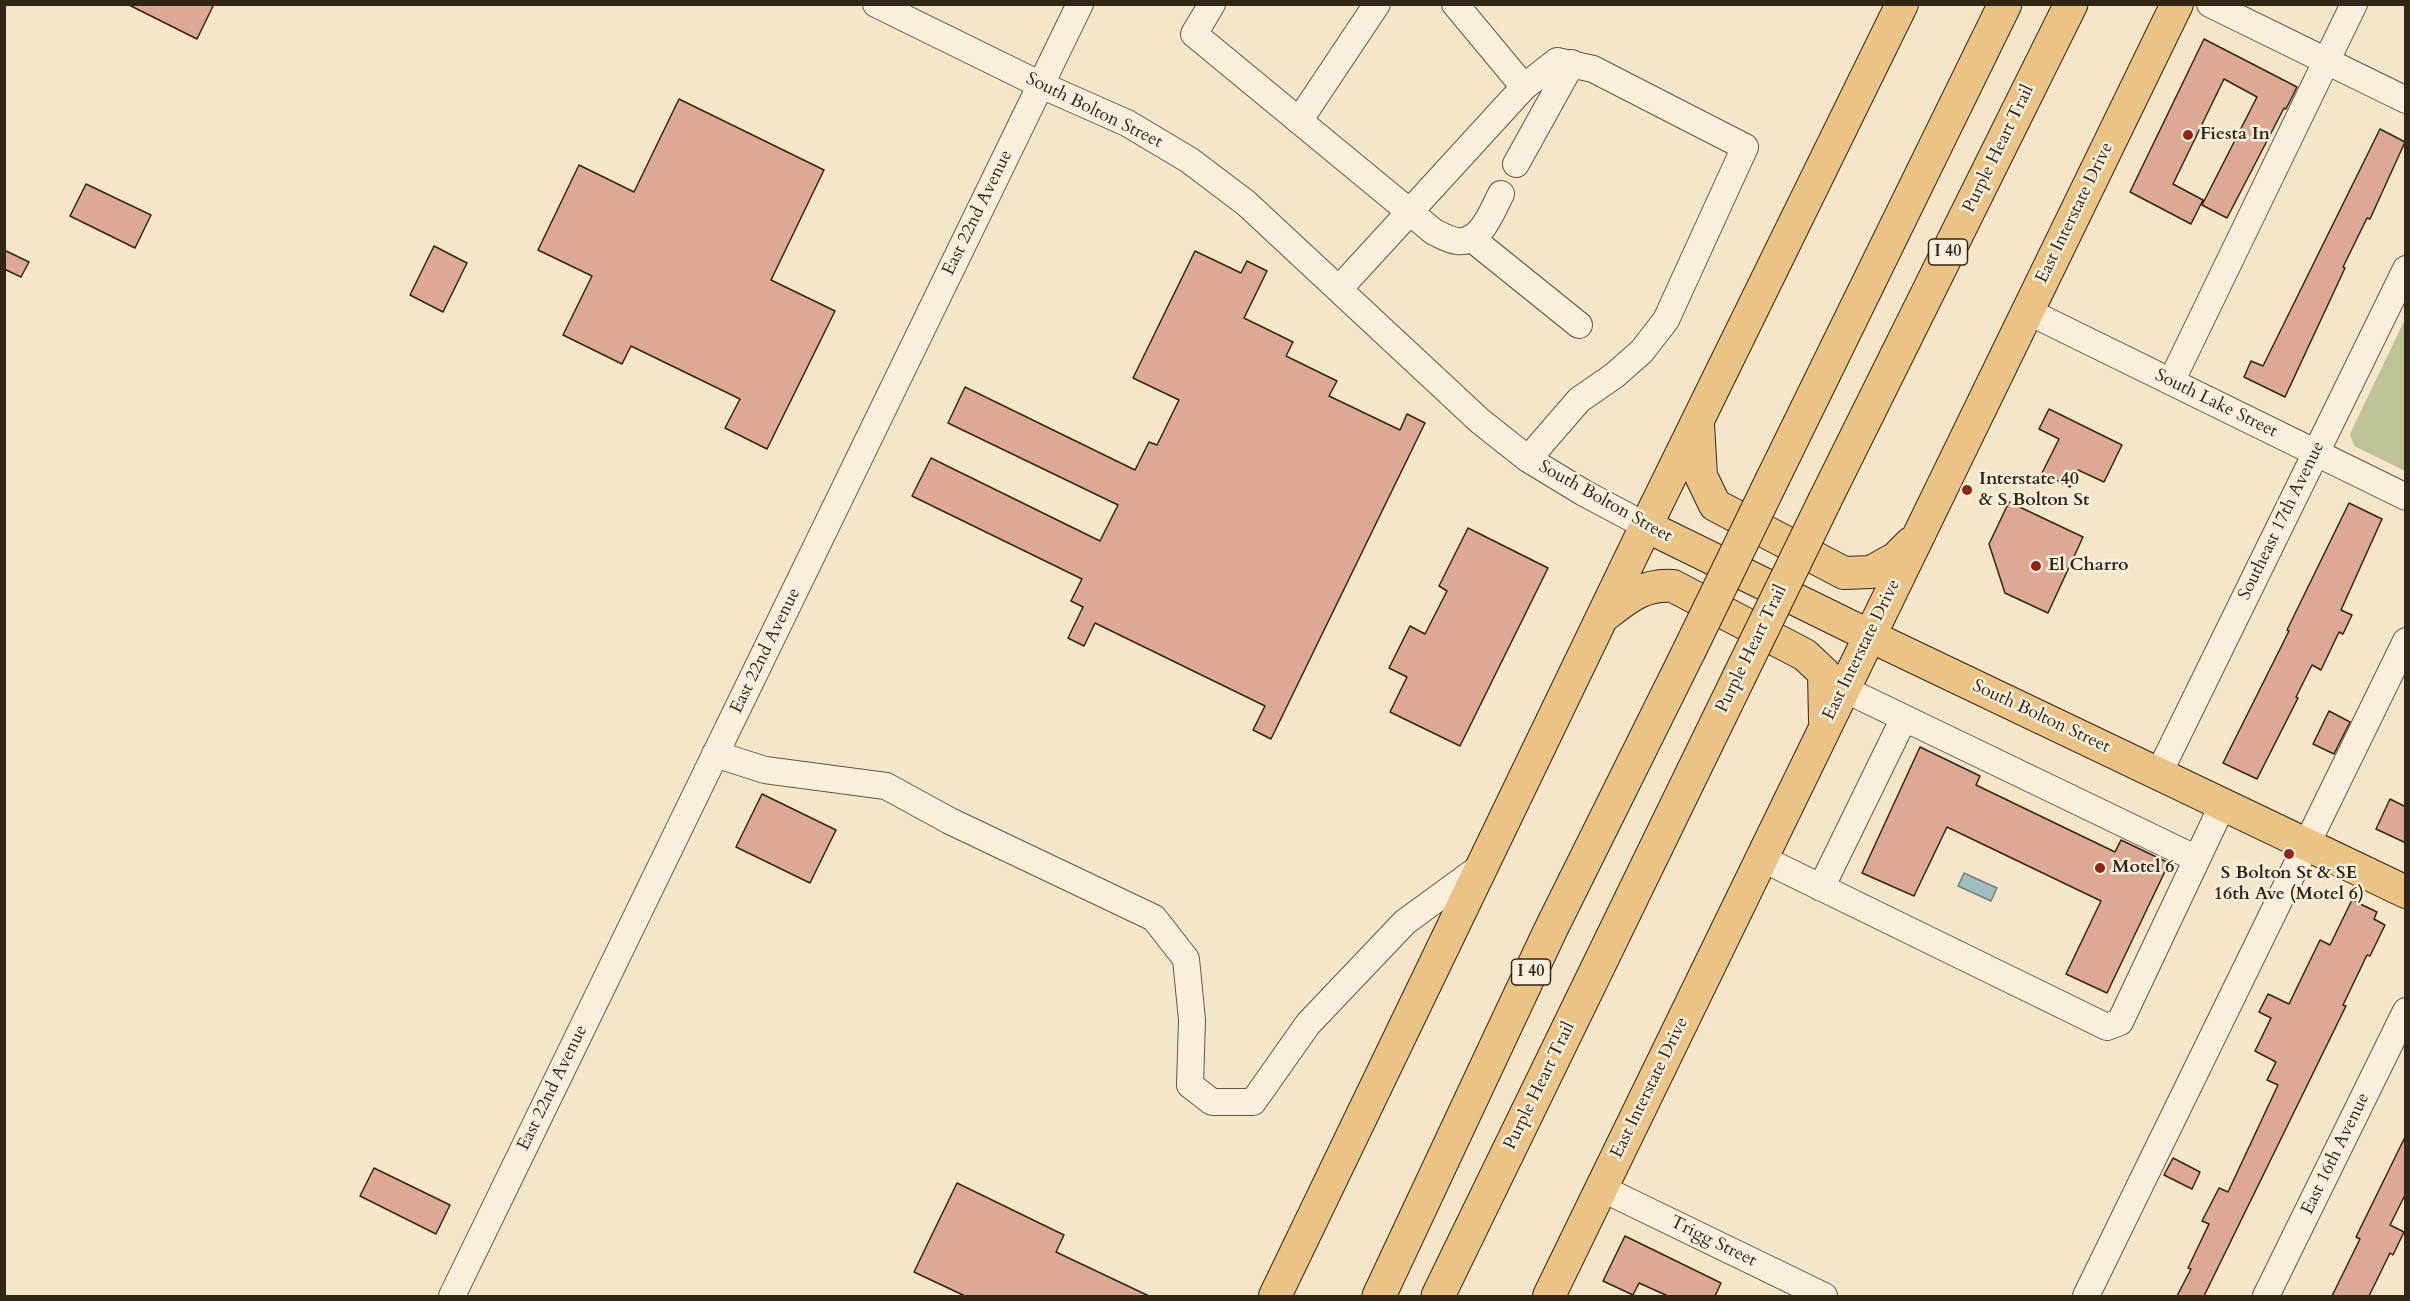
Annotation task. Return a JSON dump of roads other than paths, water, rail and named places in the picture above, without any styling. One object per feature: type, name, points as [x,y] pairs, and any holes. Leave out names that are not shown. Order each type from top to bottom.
[{"type":"highway","name":"I 40","points":[[1379,1296],[1551,931],[2005,4]]},
{"type":"highway","name":"Purple Heart Trail","points":[[1438,1296],[1825,500],[2071,4]]},
{"type":"main road","points":[[1275,1296],[1646,526],[1902,4]]},
{"type":"main road","name":"East Interstate Drive","points":[[1549,1296],[2177,4]]},
{"type":"main road","points":[[1697,423],[1701,476],[1715,505],[1844,573],[1871,572],[1896,558],[1917,538]]},
{"type":"main road","name":"South Bolton Street","points":[[1646,526],[1870,636],[2406,892]]},
{"type":"main road","points":[[1603,616],[1629,596],[1656,585],[1673,586],[1805,655],[1824,673],[1826,725]]},
{"type":"street","name":"South Bolton Street","points":[[876,4],[1041,85],[1127,123],[1189,160],[1246,203],[1480,421],[1528,459],[1584,494],[1646,526]]},
{"type":"street","name":"East 22nd Avenue","points":[[452,1296],[1080,4]]},
{"type":"street","points":[[1212,4],[1194,34],[1434,232],[1458,241],[1472,238],[1484,226],[1501,194]]},
{"type":"street","points":[[1299,121],[1377,4]]},
{"type":"street","points":[[1455,4],[1524,87]]},
{"type":"street","points":[[2210,4],[2406,100]]},
{"type":"street","points":[[2171,382],[2354,4]]},
{"type":"street","points":[[1339,290],[1524,87],[1557,61],[1593,69],[1745,147],[1666,320],[1642,351],[1615,375],[1579,400],[1528,459]]},
{"type":"street","points":[[1516,165],[1572,63]]},
{"type":"street","points":[[1472,238],[1579,325]]},
{"type":"street","name":"Southeast 17th Avenue","points":[[2159,773],[2406,268]]},
{"type":"street","name":"South Lake Street","points":[[2027,311],[2406,497]]},
{"type":"street","points":[[2086,1296],[2406,641]]},
{"type":"street","points":[[1844,689],[2197,859]]},
{"type":"street","points":[[1821,888],[1904,718]]},
{"type":"street","points":[[715,754],[765,770],[886,786],[950,821],[1154,918],[1186,959],[1192,1020],[1190,1085],[1212,1102],[1253,1102],[1308,1024],[1405,922],[1483,865]]},
{"type":"street","points":[[1761,858],[2107,1027],[2120,1022],[2223,804]]},
{"type":"street","name":"East 16th Avenue","points":[[2266,1296],[2406,1011]]},
{"type":"street","name":"Trigg Street","points":[[1601,1188],[1824,1296]]},
{"type":"water","points":[[1964,873],[1997,888],[1991,901],[1958,886]]},
{"type":"place","name":"Fiesta In","points":[[2188,135]]},
{"type":"place","name":"Interstate 40 & S Bolton St","points":[[1967,490]]},
{"type":"place","name":"El Charro","points":[[2036,566]]},
{"type":"place","name":"S Bolton St & SE 16th Ave (Motel 6)","points":[[2289,854]]},
{"type":"place","name":"Motel 6","points":[[2100,868]]}]
